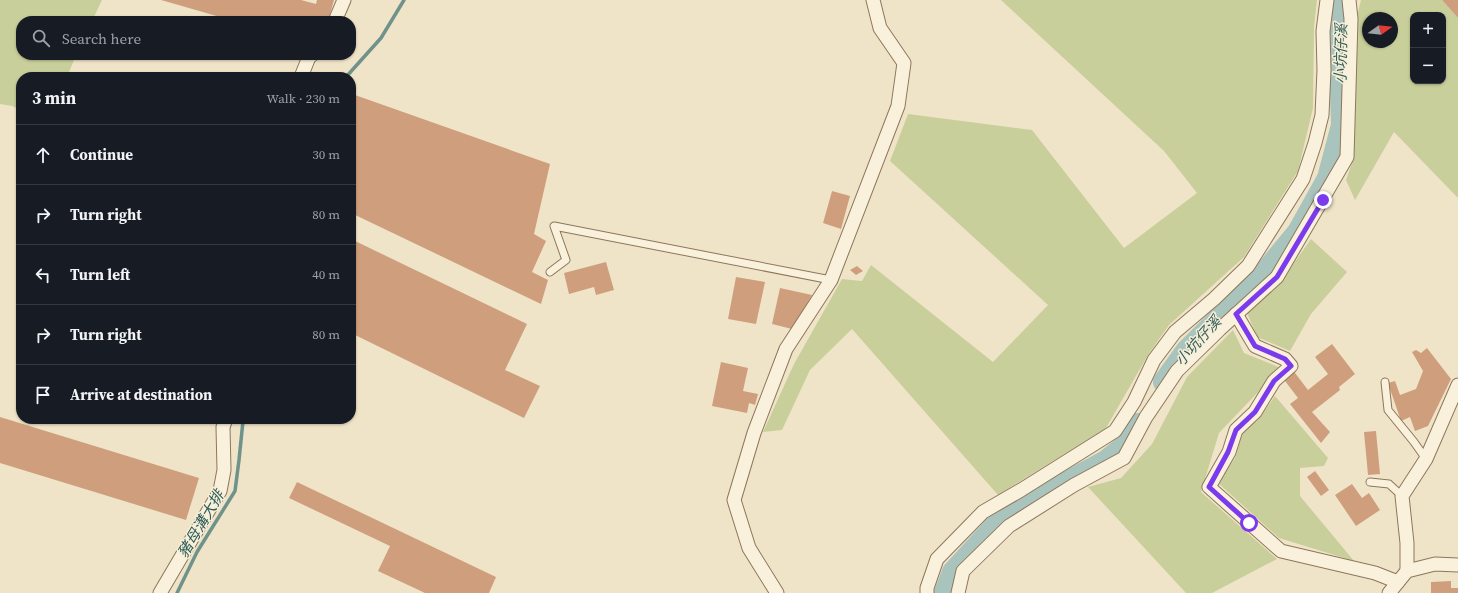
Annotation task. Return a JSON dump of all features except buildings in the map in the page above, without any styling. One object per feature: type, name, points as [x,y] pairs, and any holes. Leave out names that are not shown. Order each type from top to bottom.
[{"type":"street","points":[[337,16],[344,0]]},
{"type":"street","points":[[777,593],[749,548],[734,500],[754,433],[786,349],[831,280],[898,106],[904,63],[880,28],[873,0]]},
{"type":"street","points":[[927,593],[927,588],[937,559],[983,512],[1115,431],[1134,402],[1154,360],[1174,332],[1214,298],[1248,266],[1303,179],[1315,143],[1322,115],[1324,70],[1323,31],[1327,0]]},
{"type":"street","points":[[958,593],[963,571],[1009,526],[1074,485],[1124,458],[1146,418],[1176,371],[1277,277],[1347,157],[1351,19],[1349,0]]},
{"type":"street","points":[[303,72],[308,60]]},
{"type":"street","points":[[1236,314],[1255,346],[1285,359],[1291,366],[1274,381],[1255,412],[1236,430],[1228,452],[1209,487],[1281,551],[1375,573],[1392,590],[1407,571],[1435,564],[1458,566]]},
{"type":"street","points":[[1407,571],[1407,543],[1402,496],[1426,459],[1458,385]]},
{"type":"street","points":[[160,593],[220,491],[224,470],[224,424]]},
{"type":"lane","points":[[550,272],[566,260],[554,226],[831,280]]},
{"type":"lane","points":[[1385,382],[1388,410],[1426,459]]},
{"type":"lane","points":[[1370,482],[1389,484],[1402,496]]},
{"type":"green space","points":[[0,0],[102,0],[94,16],[16,16],[16,60],[74,60],[69,72],[16,72],[16,108],[0,104]]},
{"type":"green space","points":[[1001,0],[1317,0],[1314,27],[1313,108],[1298,171],[1244,257],[1169,325],[1148,355],[1106,428],[998,495],[852,329],[810,370],[782,430],[763,432],[794,364],[842,279],[862,281],[871,265],[993,362],[1048,305],[890,161],[908,114],[1032,130],[1124,248],[1197,193],[1164,151]]},
{"type":"green space","points":[[1361,0],[1442,0],[1458,18],[1458,198],[1394,132],[1355,200],[1346,180],[1353,160],[1357,16]]},
{"type":"green space","points":[[1311,239],[1347,272],[1311,314],[1290,351],[1257,337],[1247,313],[1284,277]]},
{"type":"green space","points":[[1233,330],[1244,353],[1281,368],[1219,433],[1201,492],[1277,559],[1212,593],[1186,593],[1088,487],[1121,478],[1152,444],[1187,377]]},
{"type":"green space","points":[[1275,396],[1328,458],[1324,466],[1300,468],[1300,496],[1354,561],[1279,538],[1218,483],[1235,458],[1243,432],[1258,420]]},
{"type":"waterway","name":"豬母溝大排","points":[[350,72],[381,38],[404,0]]},
{"type":"waterway","name":"小坑仔溪","points":[[1164,382],[1187,350],[1260,278],[1298,232],[1328,178],[1342,125],[1339,31],[1344,0]]},
{"type":"waterway","name":"豬母溝大排","points":[[177,593],[197,552],[235,491],[243,424]]},
{"type":"waterway","name":"小坑仔溪","points":[[945,593],[953,572],[998,523],[1047,493],[1106,461],[1125,446],[1137,424]]},
{"type":"route","points":[[1249,523],[1209,487],[1228,452],[1236,430],[1255,412],[1274,381],[1291,366],[1285,359],[1255,346],[1236,314],[1277,277],[1323,200]]}]
